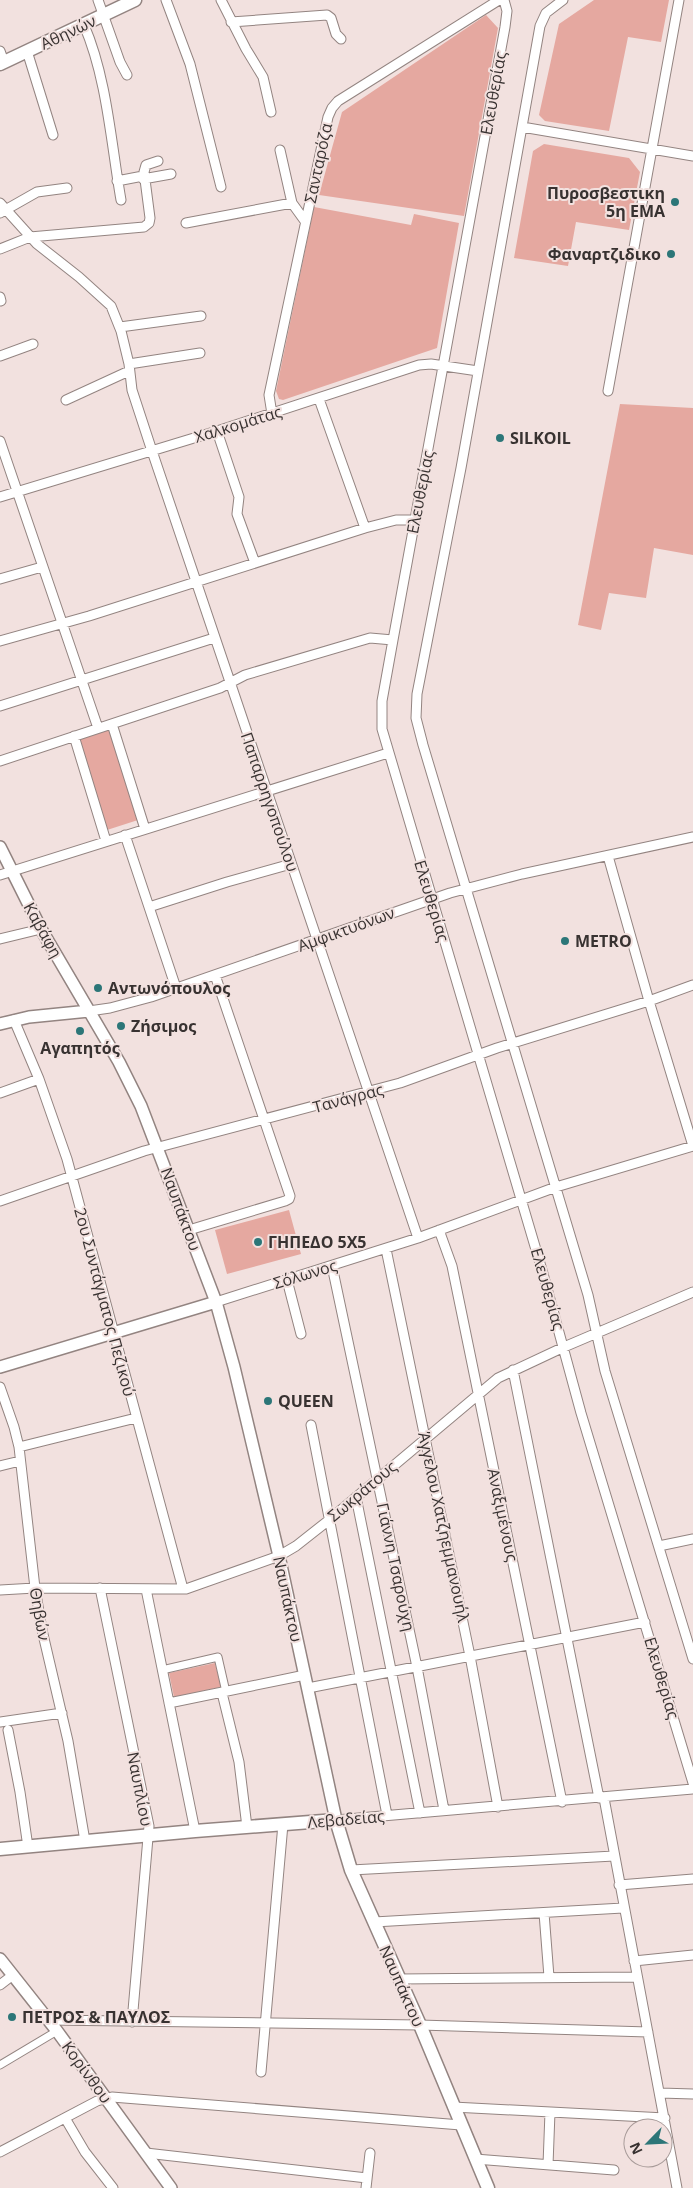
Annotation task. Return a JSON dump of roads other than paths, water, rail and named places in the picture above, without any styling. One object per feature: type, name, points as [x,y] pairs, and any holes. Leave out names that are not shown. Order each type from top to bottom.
[{"type":"main road","name":"Αθηνών","points":[[1,59],[27,51],[135,0]]},
{"type":"main road","name":"Λεβαδείας","points":[[0,1850],[149,1835],[336,1820]]},
{"type":"main road","name":"Ναυπάκτου","points":[[336,1820],[350,1870],[420,2025],[488,2188]]},
{"type":"street","points":[[98,0],[127,75]]},
{"type":"street","points":[[166,0],[190,64],[222,187]]},
{"type":"street","points":[[221,0],[231,22],[259,69],[271,112]]},
{"type":"street","name":"Σανταρόζα","points":[[272,414],[269,395],[305,221],[328,117],[332,108],[338,102],[499,0]]},
{"type":"street","name":"Ελευθερίας","points":[[504,0],[507,11],[505,27],[393,640],[381,716],[388,754],[480,1055],[564,1347],[581,1413],[693,1783]]},
{"type":"street","points":[[563,0],[551,8],[542,19],[416,707],[423,745],[588,1295],[604,1371],[693,1659]]},
{"type":"street","points":[[608,391],[679,0]]},
{"type":"street","points":[[231,22],[327,15],[331,18],[336,34],[341,39]]},
{"type":"street","points":[[84,25],[90,39],[99,75],[121,200]]},
{"type":"street","points":[[27,51],[53,135]]},
{"type":"street","points":[[522,127],[693,156]]},
{"type":"street","points":[[280,150],[292,203],[305,221]]},
{"type":"street","points":[[0,249],[30,237],[144,227],[149,223],[150,218],[143,178],[146,165],[158,161]]},
{"type":"street","points":[[118,181],[171,174]]},
{"type":"street","points":[[2,209],[37,192],[67,188]]},
{"type":"street","points":[[186,223],[292,203]]},
{"type":"street","name":"Παπαρρηγοπούλου","points":[[2,209],[30,237],[100,295],[110,306],[120,327],[132,390],[214,638],[418,1238]]},
{"type":"street","points":[[120,327],[201,316]]},
{"type":"street","points":[[0,356],[33,344]]},
{"type":"street","points":[[66,400],[129,367],[200,353]]},
{"type":"street","name":"Χαλκομάτας","points":[[0,497],[272,414],[419,366],[431,364],[478,371]]},
{"type":"street","points":[[319,399],[365,528]]},
{"type":"street","points":[[217,431],[239,497],[237,514],[255,563]]},
{"type":"street","points":[[0,441],[98,728]]},
{"type":"street","points":[[0,641],[62,624],[365,528],[396,520],[415,520]]},
{"type":"street","points":[[0,579],[42,566]]},
{"type":"street","points":[[0,706],[214,638]]},
{"type":"street","points":[[0,761],[230,684],[245,675],[370,638],[393,640]]},
{"type":"street","points":[[112,724],[145,829]]},
{"type":"street","points":[[74,736],[106,841]]},
{"type":"street","points":[[6,873],[388,754]]},
{"type":"street","points":[[125,835],[176,988]]},
{"type":"street","name":"Αμφικτυόνων","points":[[0,1024],[14,1020],[110,1008],[215,975],[466,888],[693,837]]},
{"type":"street","name":"Καβάφη","points":[[0,847],[6,873],[89,1011]]},
{"type":"street","points":[[608,856],[693,1146]]},
{"type":"street","points":[[149,907],[291,864]]},
{"type":"street","points":[[0,939],[41,929]]},
{"type":"street","points":[[189,1230],[289,1199],[290,1196],[215,975]]},
{"type":"street","name":"Τανάγρας","points":[[0,1201],[158,1147],[369,1092],[512,1043],[649,1001],[693,985]]},
{"type":"street","name":"Ναυπάκτου","points":[[89,1011],[132,1086],[158,1147],[216,1302],[236,1376],[279,1556],[336,1820]]},
{"type":"street","name":"2ου Συντάγματος Πεζικού","points":[[14,1020],[39,1079],[68,1159],[182,1589]]},
{"type":"street","points":[[0,1093],[39,1079]]},
{"type":"street","name":"Σόλωνος","points":[[0,1368],[386,1249],[556,1187],[693,1146]]},
{"type":"street","name":"Αναξιμένους","points":[[439,1230],[452,1266],[562,1802]]},
{"type":"street","name":"Άγγελου Χατζηεμμανουήλ","points":[[386,1249],[470,1656],[498,1807]]},
{"type":"street","name":"Γιάννη Τσαρούχη","points":[[332,1266],[417,1667],[444,1810]]},
{"type":"street","points":[[287,1280],[301,1334]]},
{"type":"street","name":"Σωκράτους","points":[[0,1590],[35,1588],[182,1589],[199,1586],[279,1556],[296,1546],[329,1520],[425,1437],[498,1378],[564,1347],[693,1292]]},
{"type":"street","points":[[453,2107],[665,2118],[614,1856],[513,1370]]},
{"type":"street","name":"Θηβών","points":[[0,1387],[14,1427],[18,1447],[42,1630],[62,1713],[85,1841]]},
{"type":"street","points":[[18,1447],[136,1418]]},
{"type":"street","points":[[311,1425],[388,1815]]},
{"type":"street","points":[[0,1466],[20,1461]]},
{"type":"street","points":[[356,1497],[420,1813]]},
{"type":"street","points":[[659,1546],[693,1539]]},
{"type":"street","name":"Ναυπλίου","points":[[100,1588],[148,1819],[149,1835],[132,2022]]},
{"type":"street","points":[[146,1589],[195,1831]]},
{"type":"street","points":[[308,1688],[645,1622]]},
{"type":"street","points":[[162,1670],[218,1657],[239,1762],[247,1827]]},
{"type":"street","points":[[169,1703],[305,1675]]},
{"type":"street","points":[[0,1722],[62,1713]]},
{"type":"street","points":[[8,1730],[28,1847]]},
{"type":"street","name":"Λεβαδείας","points":[[336,1820],[693,1790]]},
{"type":"street","points":[[261,2072],[283,1824]]},
{"type":"street","points":[[350,1870],[614,1856]]},
{"type":"street","points":[[619,1885],[693,1879]]},
{"type":"street","points":[[374,1922],[623,1908]]},
{"type":"street","points":[[544,1913],[548,1977]]},
{"type":"street","points":[[634,1961],[693,1955]]},
{"type":"street","name":"Κορίνθου","points":[[0,1959],[57,2031],[171,2188]]},
{"type":"street","points":[[0,1985],[13,1976]]},
{"type":"street","points":[[399,1979],[637,1977]]},
{"type":"street","points":[[48,2020],[420,2025],[648,2032]]},
{"type":"street","points":[[0,2066],[57,2031]]},
{"type":"street","points":[[660,2092],[693,2094]]},
{"type":"street","points":[[0,2152],[106,2098],[326,2113],[461,2125]]},
{"type":"street","points":[[548,2165],[550,2112]]},
{"type":"street","points":[[65,2118],[85,2152],[113,2188]]},
{"type":"street","points":[[146,2153],[367,2178]]},
{"type":"street","points":[[366,2188],[370,2153]]},
{"type":"street","points":[[475,2159],[614,2170]]},
{"type":"street","points":[[673,2165],[677,2188]]},
{"type":"place","name":"Πυροσβεστικη 5η ΕΜΑ","points":[[675,202]]},
{"type":"place","name":"Φαναρτζιδικο","points":[[671,254]]},
{"type":"place","name":"SILKOIL","points":[[500,438]]},
{"type":"place","name":"METRO","points":[[565,941]]},
{"type":"place","name":"Αντωνόπουλος","points":[[98,988]]},
{"type":"place","name":"Ζήσιμος","points":[[121,1026]]},
{"type":"place","name":"Αγαπητός","points":[[80,1031]]},
{"type":"place","name":"ΓΗΠΕΔΟ 5X5","points":[[258,1242]]},
{"type":"place","name":"QUEEN","points":[[268,1401]]},
{"type":"place","name":"ΠΕΤΡΟΣ & ΠΑΥΛΟΣ","points":[[12,2017]]}]
